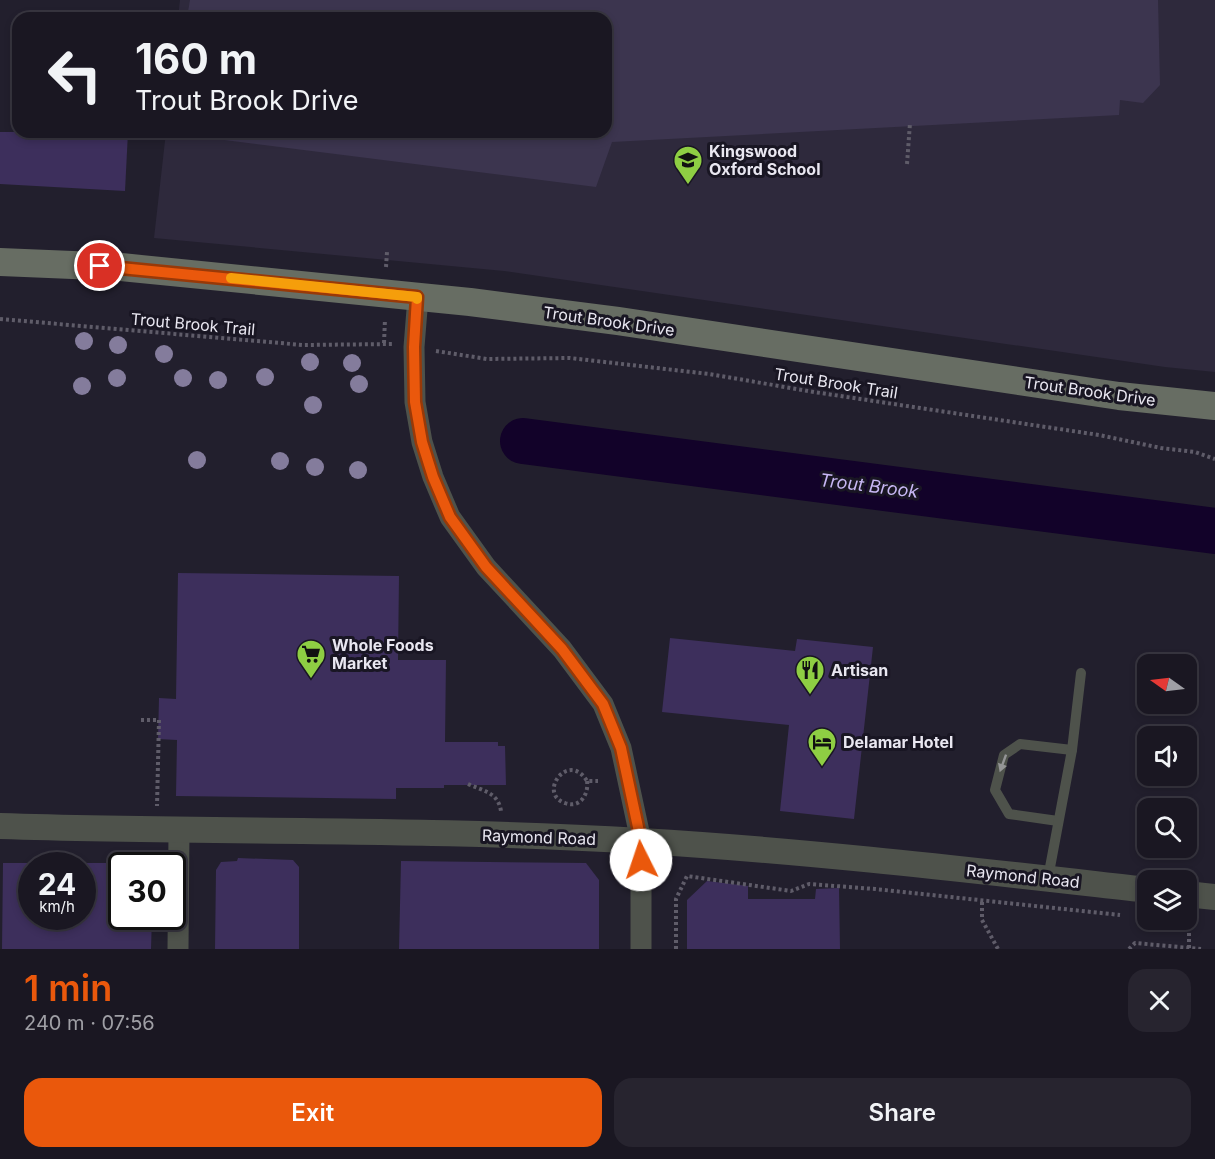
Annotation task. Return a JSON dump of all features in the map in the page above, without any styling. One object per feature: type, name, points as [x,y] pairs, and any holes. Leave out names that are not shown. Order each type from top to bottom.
[{"type":"main road","name":"Trout Brook Drive","points":[[0,262],[121,267],[417,297],[618,321],[1119,396],[1215,406]]},
{"type":"street","points":[[417,297],[414,347],[415,402],[422,442],[433,477],[450,517],[486,567],[562,649],[603,704],[621,748],[641,841],[641,949]]},
{"type":"street","name":"Raymond Road","points":[[0,826],[179,831],[346,830],[641,841],[875,859],[1137,889]]},
{"type":"street","points":[[178,949],[179,831]]},
{"type":"street","points":[[1197,895],[1215,897]]},
{"type":"lane","points":[[1048,878],[1072,750],[1081,673]]},
{"type":"lane","points":[[1058,821],[1009,814],[995,790],[1004,755],[1020,744],[1072,750]]},
{"type":"path","points":[[907,164],[910,123]]},
{"type":"path","name":"Trout Brook Trail","points":[[0,320],[303,345],[384,343]]},
{"type":"path","name":"Trout Brook Trail","points":[[450,353],[495,360],[570,358],[709,374],[1099,435],[1161,448],[1195,452],[1215,459]]},
{"type":"path","points":[[141,720],[159,720],[157,810]]},
{"type":"path","points":[[574,771],[584,776],[587,781],[587,792],[577,804],[566,804],[554,792],[555,780],[564,772],[574,771]]},
{"type":"path","points":[[587,781],[598,782]]},
{"type":"path","points":[[468,784],[494,794],[500,805],[501,815]]},
{"type":"path","points":[[676,949],[676,899],[687,876],[791,891],[809,884],[1124,916]]},
{"type":"path","points":[[982,902],[982,920],[998,949]]},
{"type":"path","points":[[1189,930],[1189,948]]},
{"type":"path","points":[[1130,949],[1135,943],[1201,949]]},
{"type":"shaded area","name":"Kingswood Oxford School","points":[[180,0],[1215,0],[1215,372],[1165,367],[504,271],[154,238],[165,138],[612,138],[612,12],[179,12]]},
{"type":"shaded area","points":[[190,0],[1158,0],[1160,85],[1143,103],[1120,100],[1119,115],[612,142],[596,187],[209,138],[612,138],[612,12],[188,12]]},
{"type":"building","points":[[0,132],[12,132],[12,138],[128,138],[125,191],[0,184]]},
{"type":"building","name":"Whole Foods Market","points":[[178,573],[399,576],[398,660],[446,660],[445,742],[498,742],[498,746],[505,746],[506,785],[396,788],[396,799],[176,796],[177,740],[158,739],[159,698],[176,699]]},
{"type":"building","name":"Delamar Hotel","points":[[670,638],[795,651],[797,639],[873,647],[854,819],[780,811],[789,725],[662,712]]},
{"type":"building","points":[[238,858],[293,860],[299,867],[299,949],[215,949],[216,870],[221,862],[237,861]]},
{"type":"building","points":[[401,861],[586,863],[599,880],[599,949],[399,949]]},
{"type":"building","points":[[3,863],[18,863],[18,930],[96,930],[96,863],[108,863],[108,930],[152,930],[151,949],[2,949]]},
{"type":"building","points":[[707,881],[748,886],[748,899],[815,899],[816,889],[839,888],[840,949],[687,949],[687,900]]},
{"type":"waterway","name":"Trout Brook","points":[[523,441],[1215,531]]},
{"type":"slow traffic","points":[[231,278],[417,297],[417,299]]},
{"type":"place","name":"Kingswood Oxford School","points":[[688,186]]},
{"type":"place","name":"Whole Foods Market","points":[[311,680]]},
{"type":"place","name":"Artisan","points":[[810,696]]},
{"type":"place","name":"Delamar Hotel","points":[[822,768]]},
{"type":"route","points":[[100,266],[417,297],[414,347],[415,402],[422,442],[433,477],[450,517],[486,567],[562,649],[603,704],[621,748],[641,841],[641,860]]}]
